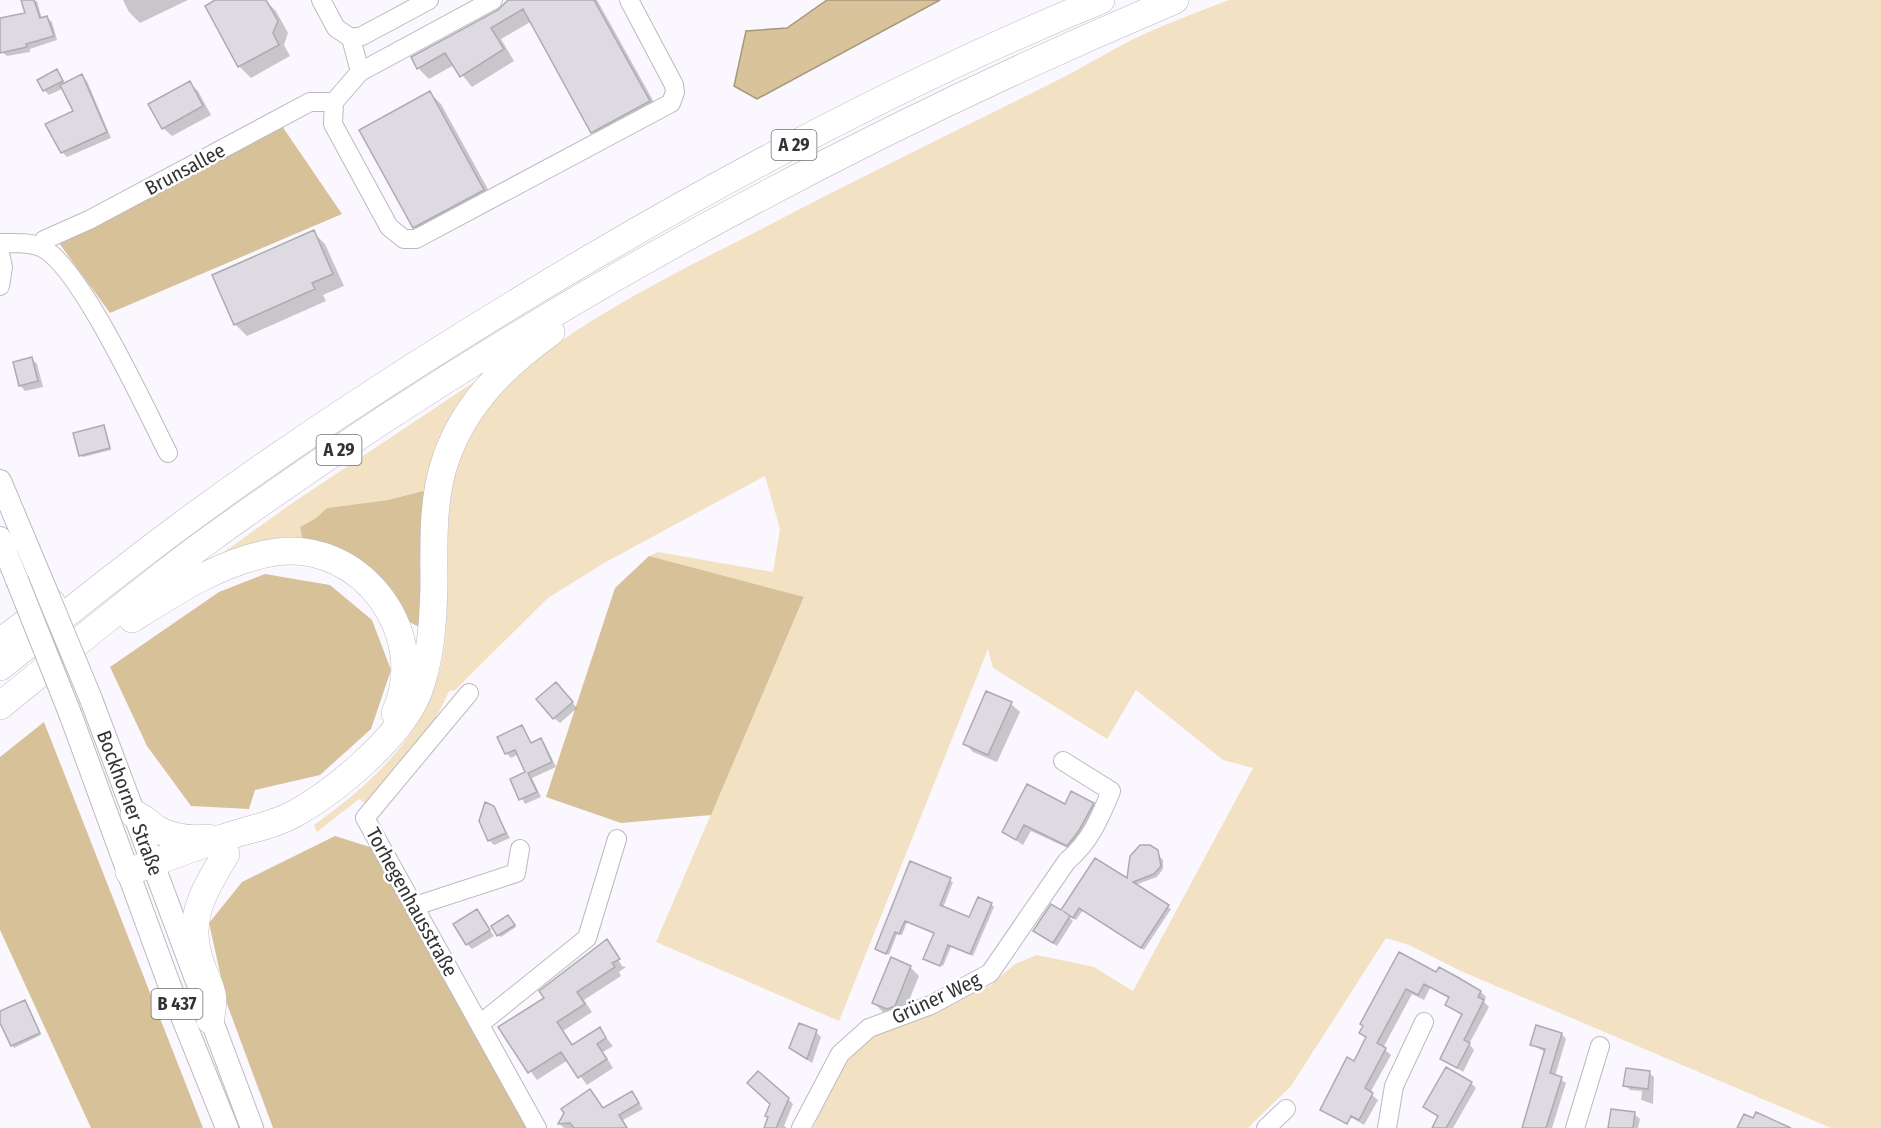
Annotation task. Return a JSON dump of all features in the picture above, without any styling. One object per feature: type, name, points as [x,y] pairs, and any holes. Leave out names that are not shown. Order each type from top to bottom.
[{"type":"highway","name":"A 29","points":[[0,667],[178,527],[371,392],[498,312],[693,198],[872,105],[1101,0]]},
{"type":"highway","name":"A 29","points":[[0,706],[204,544],[315,466],[492,350],[700,229],[971,91],[1175,0]]},
{"type":"highway","points":[[142,873],[225,845],[254,839],[275,823],[296,813],[339,783],[380,745],[409,712],[424,673],[433,622],[437,500],[443,468],[467,414],[492,381],[549,333],[687,250],[700,229]]},
{"type":"highway","points":[[0,642],[154,528],[178,527]]},
{"type":"highway","points":[[0,720],[130,620],[182,588],[243,560],[279,552],[296,552],[317,555],[351,569],[378,594],[396,621],[404,653],[402,688],[398,706],[380,745]]},
{"type":"highway","points":[[134,814],[144,816],[156,828],[174,837],[225,845]]},
{"type":"highway","points":[[210,1020],[215,1000],[198,958],[194,925],[201,897],[225,845]]},
{"type":"main road","name":"Bockhorner Straße","points":[[0,481],[91,699],[134,814],[142,873],[169,984],[227,1128]]},
{"type":"main road","name":"Bockhorner Straße","points":[[1,543],[71,716],[210,1020],[252,1128]]},
{"type":"street","points":[[321,0],[336,28],[351,38],[360,72]]},
{"type":"street","points":[[351,38],[362,36],[429,0]]},
{"type":"street","points":[[493,0],[360,72],[334,102],[333,124],[389,227],[404,239],[416,239],[670,103],[675,92],[674,85],[630,0]]},
{"type":"street","name":"Brunsallee","points":[[40,247],[44,240],[89,220],[310,102],[334,102]]},
{"type":"street","points":[[0,243],[40,247],[60,263],[93,309],[168,453]]},
{"type":"street","points":[[0,254],[3,267],[0,286]]},
{"type":"street","name":"Torhegenhausstraße","points":[[469,693],[365,818],[537,1128]]},
{"type":"street","name":"Grüner Weg","points":[[801,1128],[840,1054],[869,1028],[931,1005],[990,973],[1067,861],[1083,848],[1099,820],[1111,791],[1063,761]]},
{"type":"street","points":[[480,1024],[586,938],[617,839]]},
{"type":"street","points":[[415,906],[516,873],[520,849]]},
{"type":"street","points":[[1387,1128],[1394,1086],[1424,1022]]},
{"type":"street","points":[[1575,1128],[1600,1046]]},
{"type":"street","points":[[1266,1128],[1286,1109]]},
{"type":"shaded area","points":[[827,0],[940,0],[757,99],[734,86],[746,31],[787,28]]},
{"type":"shaded area","points":[[1229,0],[1881,0],[1881,1128],[1831,1128],[1463,972],[1409,945],[1386,938],[1291,1086],[1248,1128],[813,1128],[846,1061],[870,1034],[921,1016],[991,985],[1015,964],[1037,955],[1094,967],[1133,991],[1253,768],[1223,760],[1136,690],[1107,739],[993,668],[988,649],[839,1021],[656,942],[804,598],[649,556],[658,552],[773,572],[780,529],[765,476],[604,563],[548,598],[455,690],[449,691],[423,737],[366,804],[359,799],[317,832],[314,825],[358,791],[378,772],[412,731],[426,708],[436,682],[445,643],[447,545],[454,479],[464,447],[483,414],[519,373],[591,321],[694,264],[1060,79],[1132,40]]},
{"type":"shaded area","points":[[282,126],[342,214],[110,313],[59,243]]},
{"type":"shaded area","points":[[489,372],[431,505],[423,491],[388,500],[327,508],[316,518],[300,527],[304,547],[199,570],[291,504]]},
{"type":"shaded area","points":[[423,491],[431,505],[419,627],[400,617],[304,547],[300,527],[316,518],[327,508],[388,500]]},
{"type":"shaded area","points":[[649,556],[804,597],[711,815],[621,823],[546,797],[615,588]]},
{"type":"shaded area","points":[[265,574],[330,585],[372,620],[391,670],[371,729],[320,775],[255,790],[249,809],[191,806],[147,746],[110,667],[219,592]]},
{"type":"shaded area","points":[[44,722],[203,1128],[91,1128],[0,930],[0,757]]},
{"type":"shaded area","points":[[335,836],[373,848],[528,1128],[273,1128],[227,1004],[209,923],[242,882]]},
{"type":"building","points":[[21,0],[34,0],[40,18],[47,16],[54,36],[26,44],[27,47],[0,53],[0,18],[25,13]]},
{"type":"building","points":[[215,0],[266,0],[278,21],[273,33],[279,45],[238,67],[205,6]]},
{"type":"building","points":[[508,0],[594,0],[650,101],[591,133],[523,9],[491,28],[504,49],[460,77],[445,53],[417,69],[411,57],[498,10]]},
{"type":"building","points":[[57,69],[63,81],[43,91],[37,80]]},
{"type":"building","points":[[82,74],[107,132],[61,153],[45,124],[73,111],[60,85]]},
{"type":"building","points":[[190,81],[203,106],[162,129],[148,104]]},
{"type":"building","points":[[430,91],[484,190],[413,228],[359,130]]},
{"type":"building","points":[[314,230],[333,274],[312,283],[315,289],[234,325],[212,275]]},
{"type":"building","points":[[32,357],[38,381],[19,386],[13,362]]},
{"type":"building","points":[[104,425],[110,448],[79,456],[73,433]]},
{"type":"building","points":[[556,682],[573,702],[553,719],[536,699]]},
{"type":"building","points":[[986,691],[1012,702],[988,755],[963,744]]},
{"type":"building","points":[[522,725],[531,743],[541,738],[552,762],[528,773],[537,792],[519,800],[510,779],[525,772],[515,750],[505,754],[497,737]]},
{"type":"building","points":[[1027,784],[1065,804],[1071,791],[1094,803],[1078,832],[1067,846],[1024,825],[1016,840],[1002,832]]},
{"type":"building","points":[[485,802],[494,806],[506,833],[488,841],[479,821]]},
{"type":"building","points":[[1140,845],[1150,845],[1158,850],[1161,866],[1154,874],[1133,882],[1169,905],[1141,948],[1079,908],[1073,918],[1063,911],[1070,916],[1053,943],[1033,931],[1051,904],[1061,910],[1095,858],[1127,878],[1130,856]]},
{"type":"building","points":[[910,861],[951,878],[940,905],[969,917],[978,897],[992,903],[970,954],[948,945],[940,966],[923,959],[934,933],[905,921],[899,934],[895,932],[886,954],[875,949]]},
{"type":"building","points":[[477,909],[490,930],[466,945],[453,924]]},
{"type":"building","points":[[508,915],[515,925],[497,936],[491,926]]},
{"type":"building","points":[[607,939],[620,959],[612,963],[615,967],[577,992],[585,1004],[557,1022],[572,1045],[600,1027],[606,1038],[597,1044],[607,1059],[578,1078],[561,1052],[528,1073],[498,1027],[544,998],[539,991]]},
{"type":"building","points":[[1399,952],[1436,972],[1439,967],[1459,978],[1481,991],[1478,997],[1484,1000],[1464,1040],[1470,1043],[1457,1068],[1440,1059],[1462,1014],[1445,1005],[1449,997],[1424,984],[1418,995],[1406,989],[1377,1043],[1386,1048],[1365,1088],[1373,1093],[1359,1120],[1351,1116],[1347,1124],[1320,1110],[1347,1057],[1354,1061],[1366,1037],[1359,1033],[1363,1026],[1360,1024]]},
{"type":"building","points":[[891,957],[911,966],[895,1006],[887,1009],[872,1003]]},
{"type":"building","points":[[25,1000],[40,1033],[11,1046],[0,1023],[0,1011]]},
{"type":"building","points":[[799,1023],[817,1030],[807,1059],[789,1048]]},
{"type":"building","points":[[1536,1025],[1562,1033],[1550,1073],[1562,1077],[1546,1128],[1522,1128],[1545,1049],[1530,1045]]},
{"type":"building","points":[[1446,1067],[1472,1082],[1446,1128],[1432,1128],[1438,1116],[1423,1107]]},
{"type":"building","points":[[1626,1068],[1650,1071],[1648,1089],[1623,1086]]},
{"type":"building","points":[[758,1071],[789,1098],[776,1128],[764,1128],[768,1117],[765,1116],[770,1104],[747,1083]]},
{"type":"building","points":[[590,1089],[603,1108],[632,1091],[639,1103],[619,1115],[627,1128],[574,1128],[570,1123],[558,1124],[564,1113],[561,1109]]},
{"type":"building","points":[[1611,1109],[1635,1112],[1633,1128],[1608,1128]]},
{"type":"building","points":[[1756,1112],[1791,1128],[1737,1128],[1744,1114],[1753,1118]]}]
